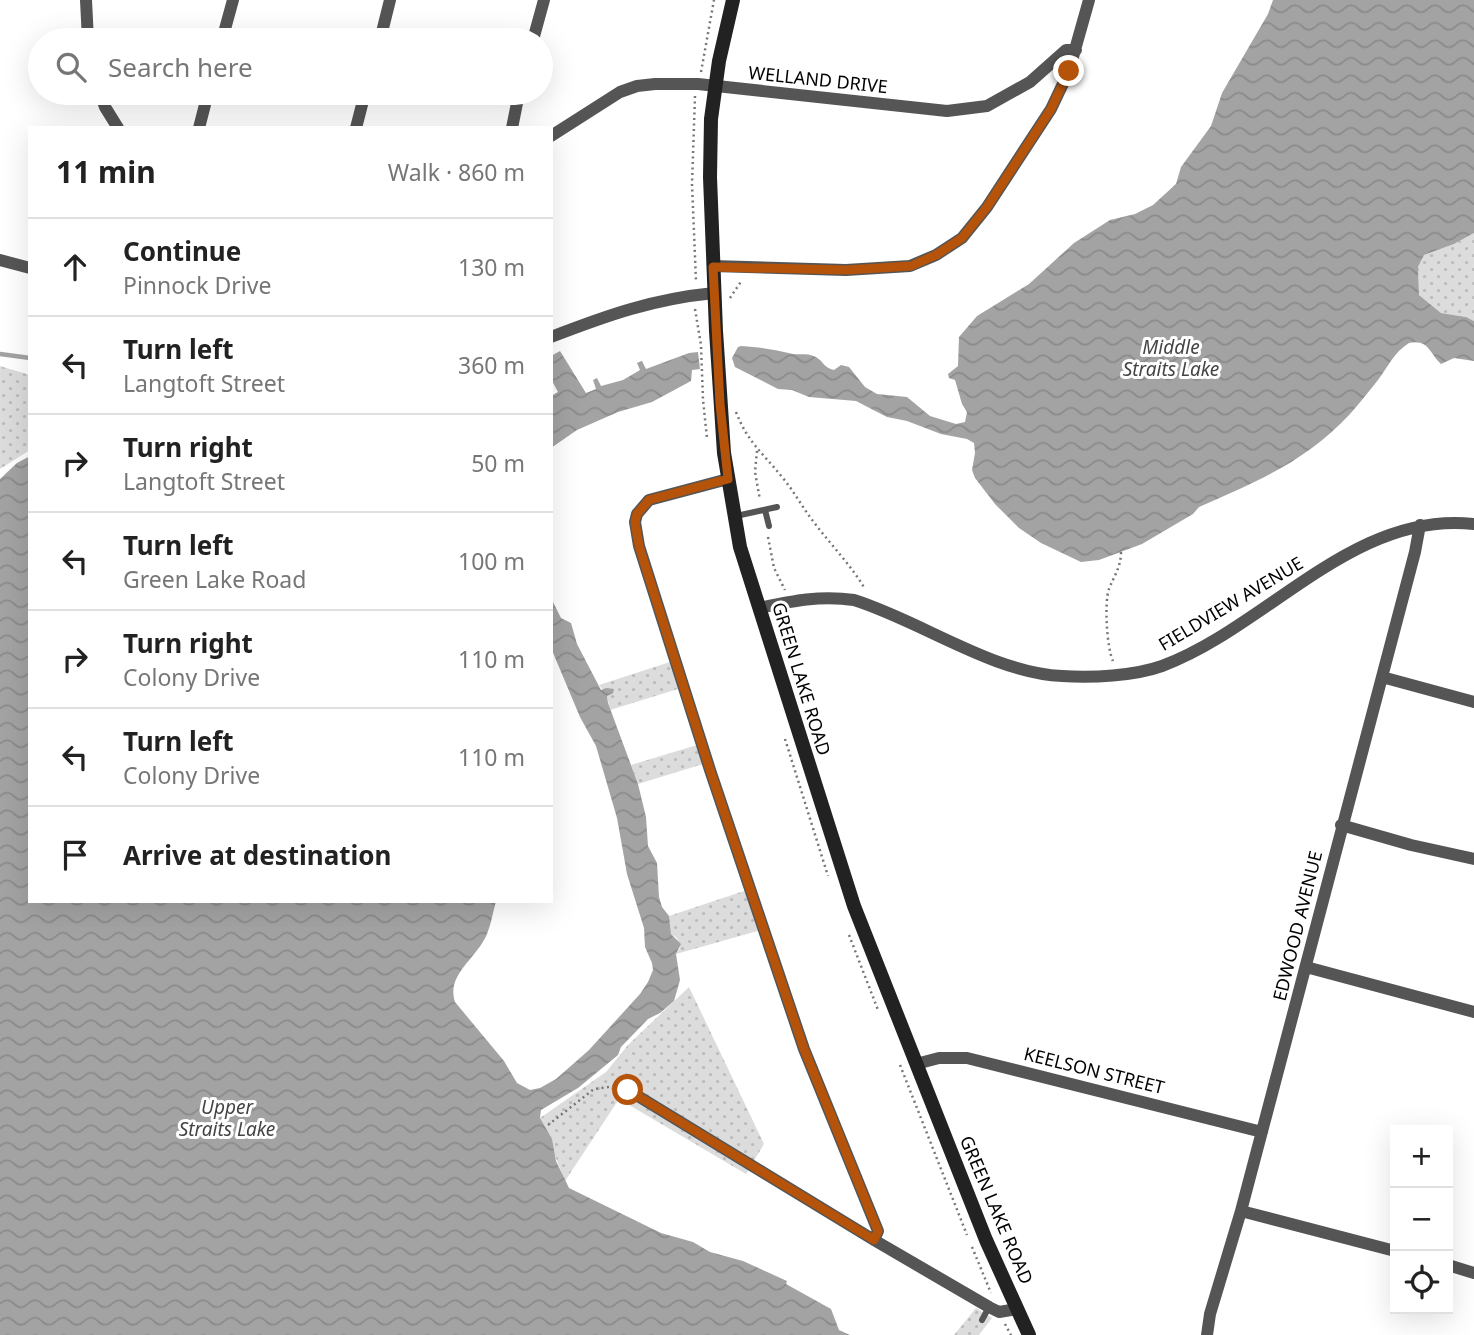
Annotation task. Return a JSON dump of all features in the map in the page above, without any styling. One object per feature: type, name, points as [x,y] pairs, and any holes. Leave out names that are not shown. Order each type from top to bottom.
[{"type":"street","points":[[86,0],[87,28]]},
{"type":"street","points":[[225,28],[233,0]]},
{"type":"street","points":[[383,28],[390,0]]},
{"type":"street","points":[[537,28],[544,0]]},
{"type":"street","name":"GREEN LAKE ROAD","points":[[733,0],[711,119],[710,165],[721,416],[728,479],[740,547],[854,906],[986,1240],[1029,1335]]},
{"type":"street","points":[[713,267],[846,270],[911,266],[962,238],[987,207],[1051,109],[1069,71],[1089,0]]},
{"type":"street","name":"WELLAND DRIVE","points":[[553,135],[601,102],[637,86],[685,83],[947,111],[987,106],[1030,82],[1066,50],[1076,50]]},
{"type":"street","points":[[104,105],[117,126]]},
{"type":"street","points":[[200,126],[205,105]]},
{"type":"street","points":[[357,126],[362,105]]},
{"type":"street","points":[[512,126],[517,105]]},
{"type":"street","points":[[0,260],[28,267]]},
{"type":"street","points":[[553,336],[623,309],[659,300],[714,293]]},
{"type":"street","points":[[728,479],[649,500],[637,514],[635,522],[639,546],[706,757],[804,1049],[878,1231],[874,1240]]},
{"type":"street","name":"FIELDVIEW AVENUE","points":[[759,608],[803,599],[831,597],[872,606],[1029,671],[1063,676],[1104,677],[1161,666],[1211,641],[1356,548],[1420,525],[1457,522],[1474,524]]},
{"type":"street","name":"EDWOOD AVENUE","points":[[1207,1335],[1210,1314],[1241,1211],[1306,967],[1420,525]]},
{"type":"street","points":[[1382,677],[1474,702]]},
{"type":"street","points":[[1341,825],[1474,859]]},
{"type":"street","points":[[1306,967],[1474,1012]]},
{"type":"street","name":"KEELSON STREET","points":[[916,1064],[939,1058],[967,1058],[1262,1132]]},
{"type":"street","points":[[628,1090],[989,1307],[999,1312],[1017,1308]]},
{"type":"street","points":[[1241,1211],[1390,1250]]},
{"type":"street","points":[[1453,1267],[1474,1273]]},
{"type":"lane","points":[[734,517],[777,507]]},
{"type":"lane","points":[[765,510],[769,526]]},
{"type":"lane","points":[[982,1320],[989,1307]]},
{"type":"path","points":[[728,305],[752,267]]},
{"type":"path","points":[[701,345],[703,375]]},
{"type":"path","points":[[735,409],[744,432],[800,499],[813,521],[865,587],[872,606]]},
{"type":"path","points":[[1116,675],[1107,644],[1107,606],[1121,552]]},
{"type":"path","points":[[548,1125],[594,1089],[608,1086],[628,1090]]},
{"type":"shaded area","points":[[1474,233],[1474,321],[1441,313],[1419,295],[1418,267],[1424,255]]},
{"type":"shaded area","points":[[0,366],[28,374],[28,451],[0,469]]},
{"type":"shaded area","points":[[670,662],[678,689],[610,710],[607,696],[599,685]]},
{"type":"shaded area","points":[[697,745],[703,764],[638,784],[631,765]]},
{"type":"shaded area","points":[[747,890],[761,930],[676,954],[680,948],[677,938],[671,934],[669,916]]},
{"type":"shaded area","points":[[689,987],[764,1144],[746,1174],[619,1099],[565,1181],[540,1118],[606,1072],[628,1045]]},
{"type":"shaded area","points":[[976,1308],[992,1318],[979,1335],[954,1335]]},
{"type":"water","name":"Middle Straits Lake","points":[[1273,0],[1474,0],[1474,233],[1424,255],[1418,267],[1419,295],[1441,313],[1474,321],[1474,361],[1454,358],[1441,364],[1425,345],[1409,343],[1395,355],[1350,414],[1298,458],[1261,479],[1199,507],[1193,514],[1142,544],[1099,560],[1081,562],[1041,543],[1019,528],[995,504],[975,478],[972,470],[974,443],[967,439],[887,417],[856,401],[809,397],[792,390],[778,389],[735,367],[732,358],[741,346],[810,355],[834,370],[841,365],[849,367],[865,387],[877,394],[907,397],[930,416],[956,424],[965,422],[967,412],[955,380],[949,378],[948,374],[958,366],[959,337],[977,316],[1029,284],[1074,243],[1110,220],[1135,214],[1153,205],[1176,184],[1181,167],[1211,126],[1222,93],[1268,14]]},
{"type":"water","points":[[560,351],[586,393],[596,389],[593,380],[597,378],[601,386],[623,380],[640,370],[637,363],[642,361],[646,369],[698,352],[700,369],[692,370],[691,381],[652,402],[618,412],[577,430],[553,447],[553,395],[558,392],[553,383],[553,355]]},
{"type":"water","name":"Upper Straits Lake","points":[[28,457],[28,903],[496,903],[487,934],[458,975],[453,992],[455,1002],[504,1061],[517,1083],[530,1090],[556,1079],[589,1050],[640,994],[653,970],[645,947],[644,928],[627,874],[617,818],[596,746],[580,717],[553,653],[553,602],[561,618],[571,623],[577,644],[601,690],[614,689],[613,693],[607,696],[608,703],[638,784],[646,817],[648,846],[657,863],[662,907],[669,916],[671,934],[681,944],[676,954],[680,980],[674,1001],[648,1019],[621,1047],[618,1055],[578,1088],[541,1110],[540,1118],[552,1139],[556,1161],[569,1188],[661,1233],[693,1242],[710,1252],[743,1261],[787,1281],[786,1284],[831,1309],[839,1330],[850,1335],[0,1335],[0,479],[17,463]]},
{"type":"waterway","points":[[0,354],[28,358]]},
{"type":"route","points":[[628,1090],[874,1240],[878,1231],[804,1049],[710,770],[639,546],[635,522],[642,506],[649,500],[728,479],[720,404],[713,267],[771,266],[846,270],[911,266],[936,255],[962,238],[987,207],[1051,109],[1069,71]]}]
